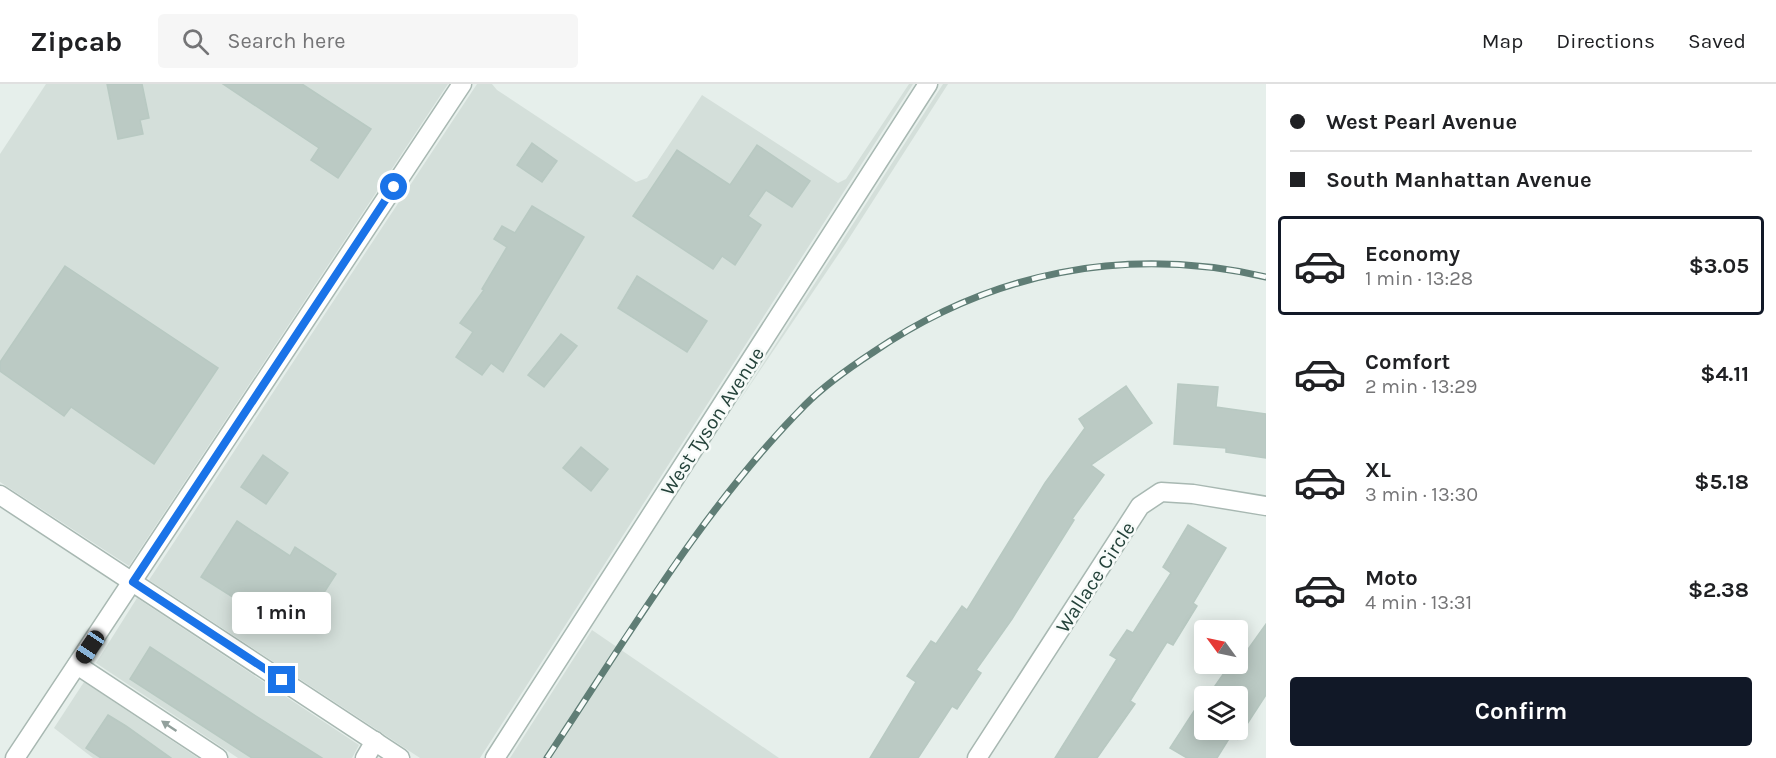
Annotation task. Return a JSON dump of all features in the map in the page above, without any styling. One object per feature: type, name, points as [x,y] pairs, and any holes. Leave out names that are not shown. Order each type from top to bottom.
[{"type":"street","points":[[15,758],[462,84]]},
{"type":"street","name":"West Tyson Avenue","points":[[495,758],[928,84]]},
{"type":"street","name":"Wallace Circle","points":[[977,758],[1140,507],[1161,492],[1192,494],[1266,506]]},
{"type":"street","points":[[0,495],[400,758]]},
{"type":"street","points":[[77,665],[218,758]]},
{"type":"street","points":[[365,758],[375,741]]},
{"type":"shaded area","points":[[46,84],[448,84],[129,566],[0,482],[0,154]]},
{"type":"shaded area","points":[[477,84],[492,84],[497,90],[636,182],[647,178],[702,95],[838,183],[846,179],[909,84],[913,84],[480,758],[420,758],[149,580]]},
{"type":"shaded area","points":[[943,84],[948,84],[846,243],[736,406]]},
{"type":"shaded area","points":[[137,598],[359,745],[352,758],[238,758],[96,663]]},
{"type":"shaded area","points":[[592,630],[779,758],[510,758]]},
{"type":"shaded area","points":[[84,682],[198,758],[93,758],[54,728]]},
{"type":"building","points":[[107,84],[142,84],[149,118],[140,120],[143,134],[118,139]]},
{"type":"building","points":[[223,84],[302,84],[371,129],[338,178],[311,160],[319,148]]},
{"type":"building","points":[[532,143],[557,161],[542,182],[517,165]]},
{"type":"building","points":[[757,145],[810,181],[792,207],[766,190],[748,216],[761,225],[735,265],[722,256],[713,269],[633,216],[677,150],[730,185]]},
{"type":"building","points":[[532,206],[584,237],[503,372],[491,363],[482,375],[456,357],[473,332],[460,323],[484,290],[482,289],[507,247],[494,239],[502,226],[515,233]]},
{"type":"building","points":[[65,266],[218,368],[154,464],[71,407],[64,416],[0,371],[0,362]]},
{"type":"building","points":[[637,276],[707,321],[687,352],[618,308]]},
{"type":"building","points":[[561,334],[577,346],[544,387],[528,375]]},
{"type":"building","points":[[1178,384],[1218,387],[1216,407],[1266,414],[1266,458],[1226,452],[1226,448],[1174,444]]},
{"type":"building","points":[[1126,386],[1152,423],[1091,465],[1104,475],[1072,519],[1074,520],[1012,619],[976,670],[981,673],[957,709],[952,706],[918,758],[870,758],[916,682],[907,676],[931,641],[936,644],[962,606],[967,610],[1045,483],[1085,428],[1079,419]]},
{"type":"building","points":[[581,447],[608,469],[591,491],[563,468]]},
{"type":"building","points":[[263,455],[288,473],[266,504],[241,487]]},
{"type":"building","points":[[237,521],[290,556],[295,547],[336,574],[298,633],[244,599],[242,603],[201,577]]},
{"type":"building","points":[[1188,525],[1226,548],[1193,603],[1197,606],[1173,645],[1167,642],[1130,701],[1135,704],[1097,758],[1055,758],[1117,659],[1110,655],[1127,630],[1133,633],[1171,573],[1163,567]]},
{"type":"building","points":[[1266,624],[1266,695],[1248,723],[1248,686],[1215,686],[1223,674],[1248,674],[1248,649]]},
{"type":"building","points":[[150,647],[322,758],[252,758],[130,679]]},
{"type":"building","points":[[1194,711],[1194,740],[1228,740],[1217,758],[1187,758],[1170,748]]},
{"type":"building","points":[[108,715],[171,758],[101,758],[86,748]]},
{"type":"railway","points":[[547,758],[668,575],[733,487],[805,405],[863,359],[917,325],[964,302],[1011,285],[1060,273],[1110,266],[1162,264],[1213,268],[1266,277]]},
{"type":"route","points":[[282,680],[133,582],[394,187]]}]
